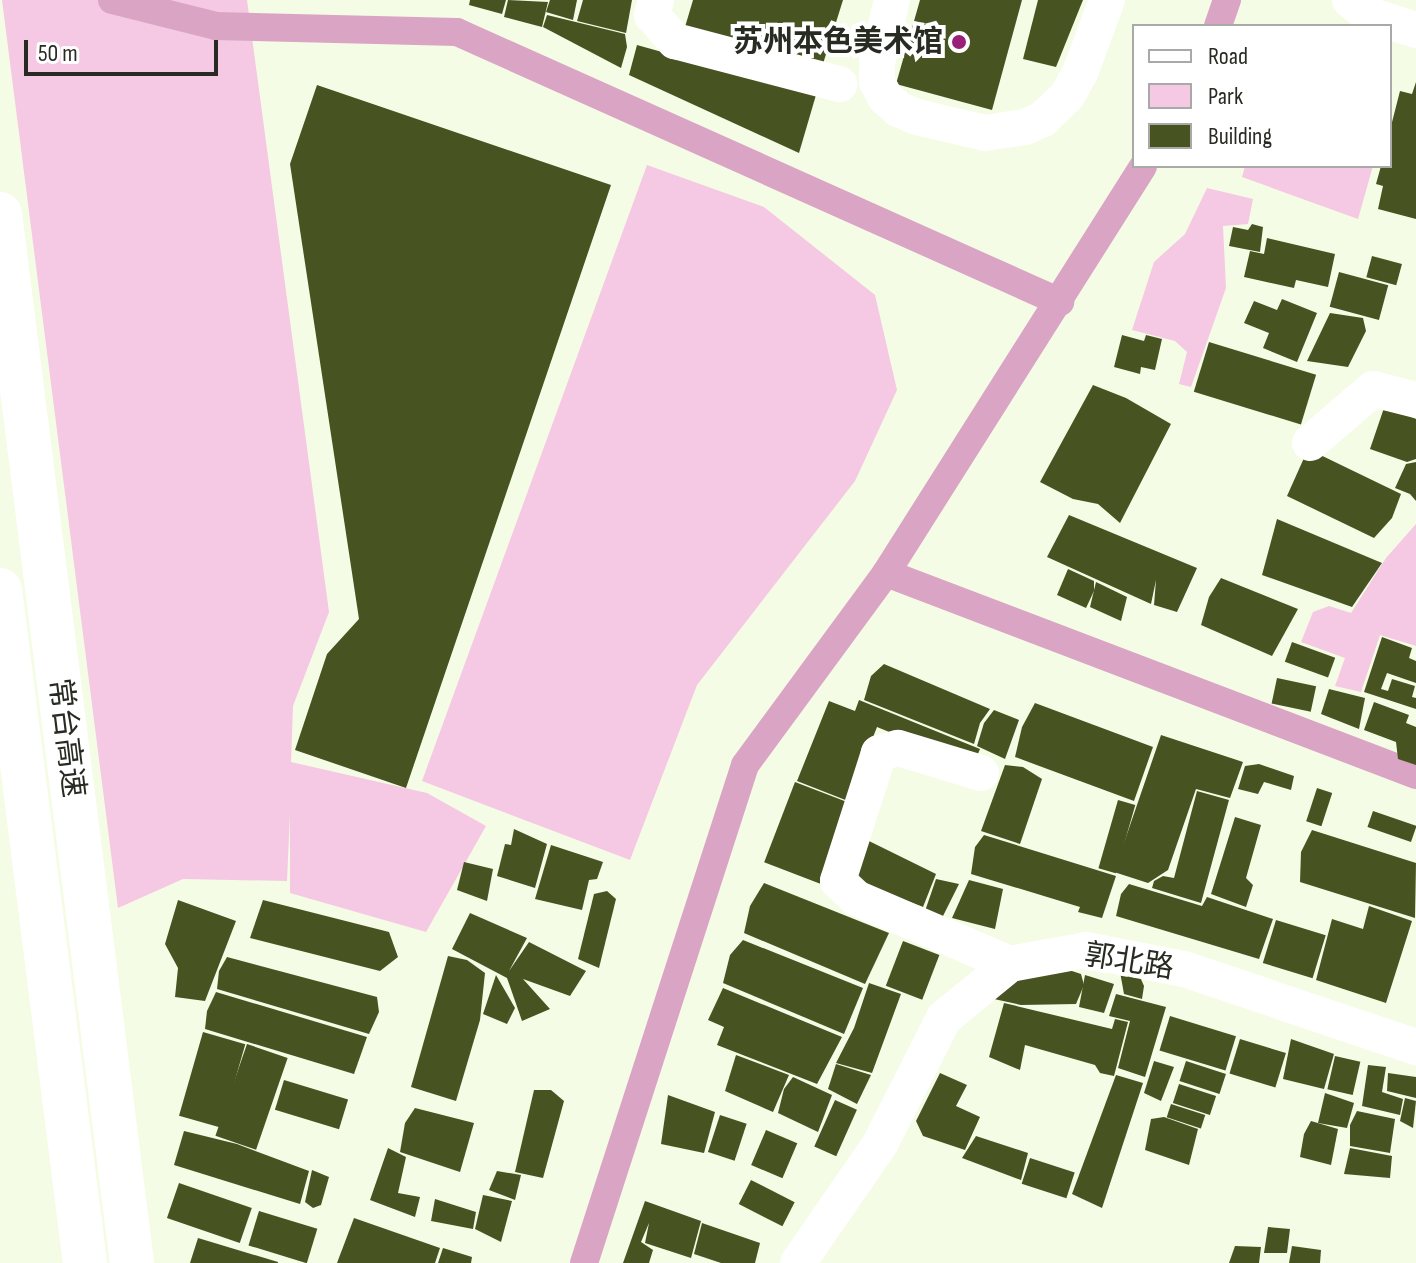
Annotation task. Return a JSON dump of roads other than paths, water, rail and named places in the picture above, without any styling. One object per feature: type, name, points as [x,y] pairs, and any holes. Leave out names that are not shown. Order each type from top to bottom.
[{"type":"highway","name":"常台高速","points":[[0,214],[132,1263]]},
{"type":"highway","name":"常台高速","points":[[1,601],[85,1263]]},
{"type":"street","points":[[656,0],[652,15],[675,41],[839,84]]},
{"type":"street","points":[[892,0],[877,63],[877,82],[885,97],[898,109],[917,117],[985,133],[1025,127],[1043,119],[1067,96],[1107,0]]},
{"type":"street","points":[[1350,0],[1369,15],[1416,30]]},
{"type":"street","points":[[1310,443],[1373,389],[1416,400]]},
{"type":"street","points":[[981,773],[898,748],[879,753],[838,881],[856,898],[1010,964]]},
{"type":"street","name":"郭北路","points":[[798,1263],[880,1144],[944,1018],[1010,964],[1086,950],[1184,969],[1416,1047]]},
{"type":"waterway","points":[[112,0],[216,26],[457,32],[1060,302]]},
{"type":"waterway","points":[[1219,24],[1227,0]]},
{"type":"waterway","points":[[886,573],[1142,168]]},
{"type":"waterway","points":[[584,1263],[745,765],[886,573],[1416,775]]},
{"type":"place","name":"苏州本色美术馆","points":[[959,42]]}]
